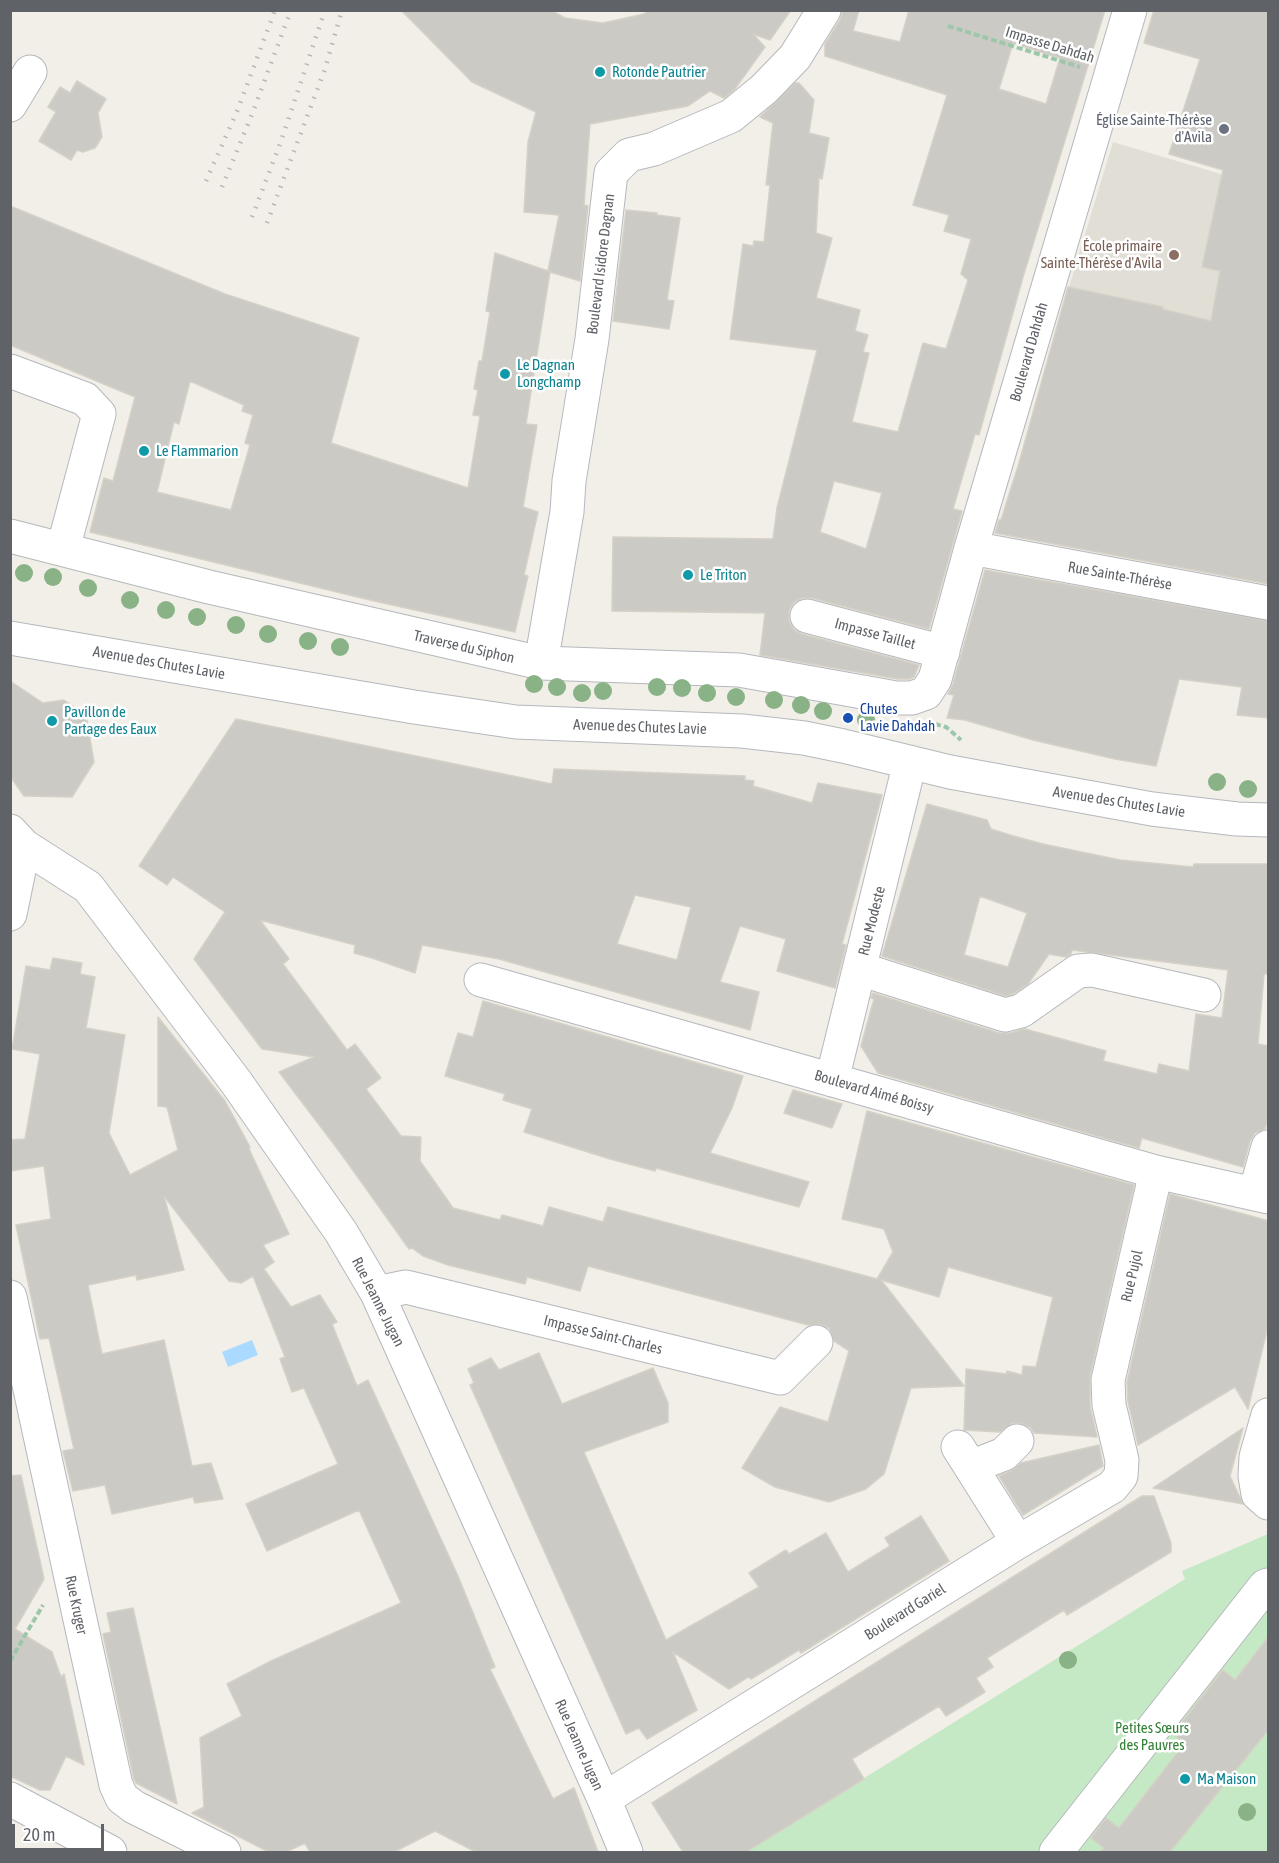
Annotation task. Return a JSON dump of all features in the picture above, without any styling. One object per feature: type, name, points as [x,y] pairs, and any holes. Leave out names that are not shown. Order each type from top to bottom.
[{"type":"street","name":"Boulevard Isidore Dagnan","points":[[541,663],[567,512],[569,481],[592,339],[611,173],[629,155],[664,145],[731,116],[764,89],[795,57],[824,10]]},
{"type":"street","name":"Boulevard Dahdah","points":[[926,693],[935,679],[971,548],[1130,10]]},
{"type":"street","points":[[10,105],[30,72]]},
{"type":"street","points":[[10,371],[85,399],[99,414],[63,549]]},
{"type":"street","name":"Traverse du Siphon","points":[[10,536],[209,587],[541,663],[739,670],[896,698],[912,698],[926,693]]},
{"type":"street","name":"Rue Sainte-Thérèse","points":[[971,548],[1269,603]]},
{"type":"street","name":"Impasse Taillet","points":[[807,616],[943,652]]},
{"type":"street","name":"Avenue des Chutes Lavie","points":[[10,638],[414,707],[504,720],[742,731],[804,738],[950,772],[1152,809],[1237,819],[1269,820]]},
{"type":"street","name":"Rue Modeste","points":[[832,1080],[910,762]]},
{"type":"street","points":[[10,914],[17,839]]},
{"type":"street","name":"Rue Jeanne Jugan","points":[[17,839],[88,887],[236,1082],[341,1232],[376,1293],[626,1852]]},
{"type":"street","points":[[860,969],[1005,1015],[1021,1011],[1078,971],[1092,970],[1204,995]]},
{"type":"street","name":"Boulevard Aimé Boissy","points":[[481,980],[1156,1172],[1262,1196]]},
{"type":"street","points":[[1262,1196],[1269,1147]]},
{"type":"street","name":"Rue Pujol","points":[[1108,1380],[1156,1172]]},
{"type":"street","name":"Impasse Saint-Charles","points":[[376,1293],[406,1287],[780,1378],[816,1342]]},
{"type":"street","name":"Rue Kruger","points":[[10,1297],[116,1785],[122,1798],[134,1807],[224,1852]]},
{"type":"street","name":"Boulevard Gariel","points":[[604,1799],[1018,1542],[1112,1487],[1121,1476],[1122,1460],[1109,1406],[1108,1380]]},
{"type":"street","points":[[1269,1415],[1256,1457],[1255,1476],[1258,1494],[1269,1503]]},
{"type":"street","points":[[1017,1441],[1004,1454],[965,1457],[1018,1542]]},
{"type":"street","points":[[1056,1852],[1265,1586],[1269,1585]]},
{"type":"street","points":[[10,1799],[110,1852]]},
{"type":"path","name":"Impasse Dahdah","points":[[948,26],[1110,76]]},
{"type":"path","points":[[946,727],[958,738]]},
{"type":"path","points":[[10,1661],[67,1562]]},
{"type":"shaded area","name":"École primaire Sainte-Thérèse d'Avila","points":[[1113,142],[1268,188],[1268,461],[1058,323]]},
{"type":"green space","name":"Petites Sœurs des Pauvres","points":[[1268,1534],[1268,1852],[745,1852],[1185,1579],[1182,1571]]},
{"type":"water","points":[[252,1340],[258,1355],[228,1367],[222,1352]]},
{"type":"building","points":[[401,10],[550,10],[565,18],[603,23],[644,14],[649,10],[791,10],[770,40],[753,34],[765,47],[734,90],[724,98],[710,91],[688,106],[590,124],[584,205],[588,206],[580,281],[550,272],[526,424],[537,425],[523,507],[538,512],[524,575],[528,576],[515,632],[374,601],[90,532],[104,478],[113,481],[135,397],[10,345],[10,206],[225,294],[359,338],[331,443],[468,488],[480,416],[473,415],[478,390],[474,389],[479,361],[482,361],[490,312],[486,311],[495,253],[548,271],[559,215],[524,212],[528,142],[536,112],[472,82]],"holes":[[[190,381],[244,405],[242,411],[253,415],[245,443],[250,445],[231,510],[157,492],[174,422],[179,424]]]},
{"type":"building","points":[[843,10],[859,10],[853,31],[900,42],[909,10],[1105,10],[1023,277],[979,435],[975,434],[953,509],[962,511],[929,629],[812,598],[802,598],[794,602],[789,611],[789,621],[794,630],[802,634],[919,665],[914,677],[909,679],[760,655],[765,613],[612,611],[613,537],[773,539],[777,508],[817,350],[730,339],[743,244],[753,246],[754,241],[764,242],[770,185],[766,185],[773,123],[760,117],[795,83],[799,83],[814,100],[809,133],[829,138],[822,179],[819,178],[816,233],[832,238],[816,298],[860,310],[855,331],[868,335],[863,352],[869,353],[852,422],[898,432],[923,343],[946,349],[968,280],[961,274],[971,239],[944,231],[949,215],[913,205],[947,95],[825,56],[825,44],[840,20]],"holes":[[[1013,43],[1060,58],[1046,104],[999,89]],[[834,481],[882,493],[866,549],[820,532]]]},
{"type":"building","points":[[1154,10],[1269,10],[1269,584],[995,533],[1019,463],[1068,287],[1163,307],[1162,309],[1211,321],[1220,271],[1202,267],[1223,170],[1169,154],[1200,59],[1144,43]]},
{"type":"building","points":[[77,81],[106,99],[98,113],[102,137],[95,148],[83,152],[77,150],[71,160],[39,141],[56,112],[48,107],[60,87],[70,93]]},
{"type":"building","points":[[626,210],[680,218],[667,300],[674,301],[669,329],[613,321]]},
{"type":"building","points":[[985,570],[1269,621],[1269,718],[1237,715],[1242,687],[1179,679],[1156,766],[1115,759],[1033,740],[965,720],[947,718],[954,695],[948,694],[953,684]]},
{"type":"building","points":[[10,681],[43,703],[64,700],[86,715],[94,762],[72,797],[24,796],[10,776]]},
{"type":"building","points":[[236,719],[552,784],[554,769],[745,776],[745,780],[754,781],[753,786],[812,803],[818,783],[882,795],[842,944],[846,945],[835,988],[777,971],[786,939],[740,926],[720,982],[759,992],[750,1030],[499,959],[422,945],[415,973],[354,953],[355,945],[260,920],[289,959],[283,964],[347,1050],[355,1044],[381,1078],[366,1089],[401,1136],[421,1137],[420,1161],[453,1208],[500,1220],[502,1215],[543,1226],[549,1207],[603,1222],[608,1207],[877,1279],[893,1252],[884,1229],[842,1219],[867,1111],[1134,1185],[1090,1376],[1090,1406],[1097,1437],[1034,1433],[1030,1427],[1021,1423],[1012,1423],[1000,1432],[964,1430],[966,1369],[1007,1374],[1007,1371],[1022,1375],[1023,1366],[1036,1367],[1053,1297],[948,1267],[939,1297],[881,1280],[964,1386],[911,1388],[884,1474],[866,1489],[829,1502],[775,1487],[742,1468],[780,1407],[828,1422],[849,1351],[834,1341],[829,1328],[820,1324],[808,1325],[588,1266],[580,1291],[527,1277],[525,1284],[448,1265],[423,1256],[412,1248],[409,1249],[279,1072],[314,1057],[262,1049],[194,959],[225,912],[173,877],[167,885],[139,866]],"holes":[[[635,895],[691,907],[677,960],[617,944]]]},
{"type":"building","points":[[927,804],[987,820],[991,829],[1010,835],[1120,860],[1193,867],[1194,864],[1269,864],[1269,974],[1264,974],[1258,1044],[1269,1046],[1269,1115],[1265,1129],[1255,1133],[1250,1141],[1243,1167],[1142,1138],[1139,1148],[878,1073],[861,1046],[874,999],[871,998],[873,993],[999,1033],[1025,1029],[1106,1051],[1103,1061],[1157,1074],[1159,1064],[1189,1071],[1196,1014],[1222,1018],[1228,970],[1072,950],[1071,954],[1066,957],[1049,954],[1028,984],[1006,996],[882,956]],"holes":[[[980,896],[1027,913],[1008,967],[964,955]]]},
{"type":"building","points":[[53,958],[82,963],[80,974],[95,977],[86,1028],[125,1035],[109,1133],[130,1175],[178,1150],[167,1107],[158,1106],[158,1017],[225,1101],[250,1147],[289,1234],[263,1245],[274,1262],[264,1269],[291,1307],[320,1295],[337,1322],[332,1324],[357,1386],[368,1380],[458,1576],[495,1667],[490,1669],[553,1799],[574,1788],[598,1852],[476,1852],[435,1831],[394,1852],[310,1852],[305,1843],[286,1852],[269,1852],[192,1813],[204,1807],[200,1738],[242,1716],[227,1684],[271,1661],[401,1603],[359,1510],[267,1551],[246,1504],[338,1464],[304,1388],[292,1392],[280,1359],[285,1357],[253,1276],[241,1283],[229,1281],[164,1196],[184,1270],[137,1280],[136,1275],[88,1285],[102,1354],[164,1340],[192,1466],[211,1463],[223,1499],[195,1503],[193,1497],[112,1514],[105,1485],[73,1491],[63,1451],[74,1449],[49,1338],[40,1339],[16,1225],[51,1219],[44,1166],[10,1171],[10,1140],[25,1139],[40,1054],[12,1049],[26,966],[50,970]]},
{"type":"building","points":[[483,1001],[743,1076],[732,1108],[710,1153],[809,1182],[799,1207],[656,1168],[655,1171],[610,1159],[524,1132],[532,1109],[503,1100],[505,1094],[445,1076],[458,1033],[473,1037]]},
{"type":"building","points":[[793,1090],[842,1104],[832,1128],[784,1113]]},
{"type":"building","points":[[1170,1194],[1269,1221],[1269,1322],[1248,1409],[1235,1387],[1138,1445],[1128,1402],[1127,1382]]},
{"type":"building","points":[[539,1353],[562,1404],[653,1368],[668,1403],[668,1422],[584,1452],[666,1640],[759,1587],[749,1573],[786,1550],[789,1554],[826,1533],[848,1572],[890,1546],[885,1538],[921,1516],[949,1561],[801,1653],[799,1650],[751,1679],[748,1677],[729,1689],[673,1652],[697,1710],[647,1739],[639,1728],[626,1734],[470,1385],[474,1383],[468,1369],[491,1358],[499,1370]]},
{"type":"building","points":[[1243,1428],[1230,1476],[1243,1504],[1153,1488]]},
{"type":"building","points":[[1099,1445],[1103,1466],[1023,1515],[999,1476],[1011,1471],[1021,1463]]},
{"type":"building","points":[[21,1475],[44,1579],[15,1629],[52,1652],[61,1677],[64,1674],[84,1765],[66,1756],[50,1790],[40,1790],[10,1776],[10,1476]]},
{"type":"building","points":[[1142,1496],[1154,1496],[1171,1543],[1171,1552],[1067,1615],[1064,1610],[987,1658],[993,1667],[976,1678],[985,1692],[946,1716],[939,1706],[852,1759],[864,1779],[746,1852],[683,1852],[652,1803]]},
{"type":"building","points":[[133,1608],[177,1804],[136,1783],[134,1779],[103,1634],[111,1632],[107,1613]]},
{"type":"building","name":"Ma Maison","points":[[1269,1636],[1269,1729],[1170,1852],[1100,1852],[1104,1848],[1091,1838],[1106,1818],[1119,1828],[1185,1743],[1173,1734],[1223,1670],[1235,1680]]},
{"type":"railway","points":[[206,181],[238,109],[275,10]]},
{"type":"railway","points":[[222,187],[291,10]]},
{"type":"railway","points":[[252,217],[280,144],[325,10]]},
{"type":"railway","points":[[267,223],[325,69],[342,10]]},
{"type":"place","name":"Rotonde Pautrier","points":[[600,72]]},
{"type":"place","name":"Église Sainte-Thérèse d'Avila","points":[[1224,129]]},
{"type":"place","name":"École primaire Sainte-Thérèse d'Avila","points":[[1174,255]]},
{"type":"place","name":"Le Dagnan Longchamp","points":[[505,374]]},
{"type":"place","name":"Le Flammarion","points":[[144,451]]},
{"type":"place","name":"Le Triton","points":[[688,575]]},
{"type":"place","name":"Chutes Lavie Dahdah","points":[[848,718]]},
{"type":"place","name":"Pavillon de Partage des Eaux","points":[[52,721]]},
{"type":"place","name":"Ma Maison","points":[[1185,1779]]}]
